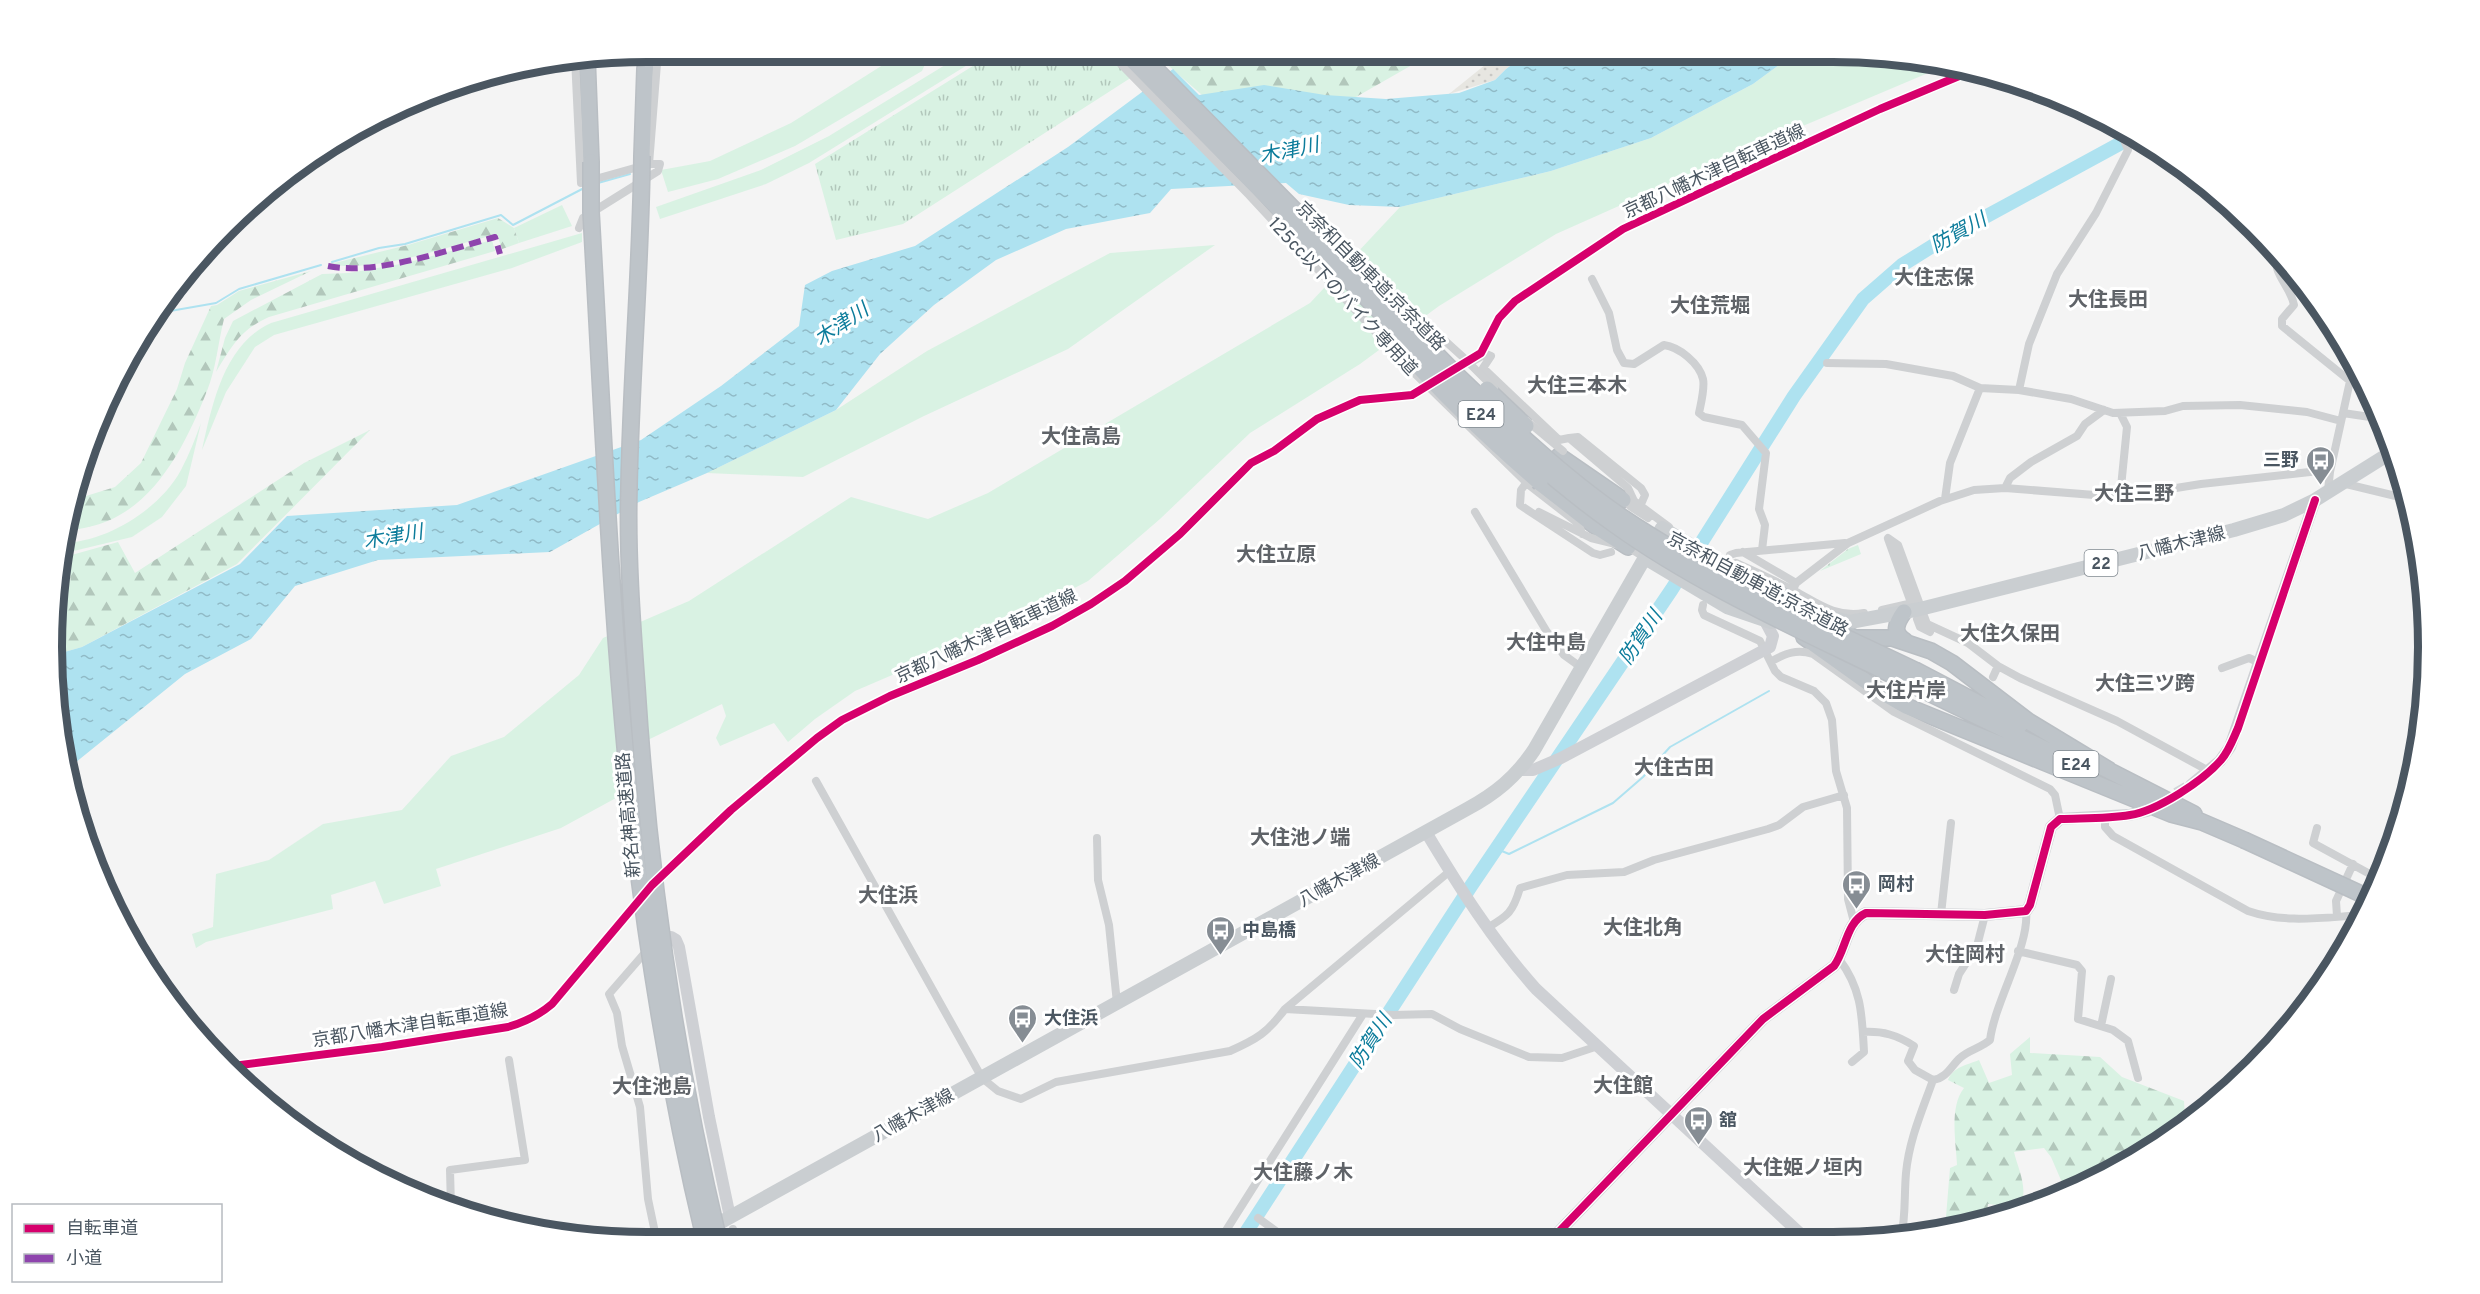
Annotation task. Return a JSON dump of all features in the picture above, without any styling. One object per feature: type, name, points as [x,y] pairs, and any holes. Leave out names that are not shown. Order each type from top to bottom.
[{"type":"highway","name":"新名神高速道路","points":[[646,62],[641,245],[629,487],[632,622],[638,717],[657,919],[691,1116],[717,1232]]},
{"type":"highway","name":"京奈和自動車道;京奈道路","points":[[1134,62],[1494,426],[1615,526],[1733,597],[2109,770],[2244,840]]},
{"type":"highway","name":"京奈和自動車道;京奈道路","points":[[1149,62],[1501,417],[1596,498],[1694,561],[1913,678],[2202,822],[2363,895]]},
{"type":"highway","name":"新名神高速道路","points":[[586,65],[591,212],[615,625],[624,736],[647,935],[675,1099],[703,1232]]},
{"type":"highway","points":[[1286,217],[1437,389],[1535,484],[1628,547]]},
{"type":"highway","points":[[1341,256],[1404,309],[1442,348],[1623,500]]},
{"type":"highway","points":[[1790,589],[1790,602],[1855,638],[1892,638],[1905,641]]},
{"type":"highway","points":[[1914,608],[1896,624],[1898,637],[1952,663],[2028,721],[2109,770]]},
{"type":"highway","points":[[1834,659],[1828,648],[1830,635],[1850,622]]},
{"type":"highway","points":[[1788,629],[1804,637],[1878,690],[1941,722],[2082,776],[2171,814],[2202,822]]},
{"type":"main road","name":"八幡木津線","points":[[1645,558],[1727,607],[1788,629],[1848,628],[1914,608],[2234,530],[2284,514],[2315,500],[2386,456]]},
{"type":"main road","name":"八幡木津線","points":[[710,1232],[732,1223],[982,1078],[1486,798],[1521,770],[1662,528],[1704,553],[1790,589],[1821,615],[1850,622],[1883,617]]},
{"type":"street","points":[[649,164],[657,62]]},
{"type":"street","name":"125cc以下のバイク専用道","points":[[1119,62],[1249,195],[1408,367],[1579,524],[1582,534]]},
{"type":"street","name":"125cc以下のバイク専用道","points":[[1160,62],[1330,237],[1464,358],[1533,427],[1560,449]]},
{"type":"street","points":[[574,67],[581,183],[649,164],[660,164],[658,171],[583,219],[579,228]]},
{"type":"street","points":[[2019,390],[2029,344],[2057,274],[2096,213],[2128,150],[2122,138]]},
{"type":"street","points":[[2275,264],[2276,270],[2293,298],[2294,304],[2282,319],[2282,326],[2350,381],[2328,490]]},
{"type":"street","points":[[1592,279],[1609,313],[1617,350],[1624,363],[1634,364],[1664,345],[1675,347],[1696,366],[1703,380],[1700,413],[1704,417],[1742,424],[1766,453],[1759,509],[1765,525],[1762,550]]},
{"type":"street","points":[[1471,359],[1475,360],[1486,354],[1491,356],[1483,368],[1560,449]]},
{"type":"street","points":[[1827,363],[1897,366],[1953,376],[1980,388],[2019,390],[2071,399],[2120,413],[2165,411],[2183,406],[2240,405],[2342,417],[2371,416]]},
{"type":"street","points":[[1945,499],[1950,463],[1980,388]]},
{"type":"street","points":[[2006,488],[2010,478],[2031,462],[2077,436],[2085,424],[2104,410]]},
{"type":"street","points":[[2120,413],[2127,427],[2120,497]]},
{"type":"street","points":[[1611,552],[1600,555],[1593,553],[1520,505],[1521,490],[1569,438],[1578,437],[1641,488],[1645,495],[1642,502]]},
{"type":"street","points":[[1569,438],[1628,488],[1634,501],[1664,525],[1813,603],[1842,614],[1914,608]]},
{"type":"street","points":[[1790,589],[1848,543],[1945,499],[1974,490],[2006,488],[2120,497],[2201,484],[2319,471],[2330,472]]},
{"type":"street","points":[[2342,483],[2399,497]]},
{"type":"street","points":[[1623,500],[1662,528]]},
{"type":"street","points":[[2191,785],[2209,771],[2230,747],[2315,500]]},
{"type":"street","points":[[1520,502],[1582,534],[1628,547],[1645,558]]},
{"type":"street","points":[[1475,512],[1547,632],[1564,655],[1582,668]]},
{"type":"street","points":[[1882,528],[1888,538],[1898,545],[1914,608],[1927,624],[1968,644],[1998,666],[2020,678],[2117,721],[2209,771]]},
{"type":"street","points":[[1730,555],[1848,543]]},
{"type":"street","points":[[1743,552],[1790,589]]},
{"type":"street","points":[[1702,605],[1701,610],[1704,615],[1760,640],[1775,671],[1814,691],[1826,703],[1832,720],[1836,771],[1847,808],[1848,899],[1854,922]]},
{"type":"street","points":[[1521,770],[1533,770],[1553,762],[1770,647],[1773,636],[1764,619]]},
{"type":"street","points":[[1772,661],[1786,653],[1804,651],[1813,654],[1894,712],[1961,741],[2050,789],[2055,795],[2060,819]]},
{"type":"street","points":[[2222,668],[2249,658],[2260,663]]},
{"type":"street","points":[[1993,677],[1998,666]]},
{"type":"street","points":[[816,781],[982,1078],[998,1091],[1021,1099],[1056,1082],[1230,1051],[1253,1041],[1269,1029],[1285,1009],[1450,871]]},
{"type":"street","points":[[1487,928],[1506,917],[1514,906],[1520,888],[1567,875],[1607,875],[1624,872],[1654,860],[1768,830],[1779,825],[1803,807],[1844,795]]},
{"type":"street","points":[[1904,1228],[1906,1175],[1913,1130],[1933,1080],[1945,1075],[1961,1056],[1982,1047],[1990,1040],[1992,1021],[2018,951],[2027,921],[2026,911],[2030,905],[2051,827],[2060,819],[2130,815],[2147,811]]},
{"type":"street","points":[[2105,817],[2105,828],[2113,836],[2248,911],[2267,917],[2285,919],[2353,915]]},
{"type":"street","points":[[1941,914],[1951,823]]},
{"type":"street","points":[[2317,828],[2313,843],[2372,875]]},
{"type":"street","points":[[1426,832],[1487,928],[1536,989],[1799,1232]]},
{"type":"street","points":[[1097,838],[1098,880],[1109,925],[1118,1003]]},
{"type":"street","points":[[2337,916],[2336,901],[2353,864]]},
{"type":"street","points":[[1559,1232],[1763,1019],[1834,966],[1854,922],[1866,913],[1985,915],[2026,911]]},
{"type":"street","points":[[1954,990],[1959,974],[1977,946],[1985,915]]},
{"type":"street","points":[[655,1232],[648,1199],[640,1107],[622,1046],[617,1013],[609,994],[656,940],[670,937],[676,940],[679,947],[709,1117],[734,1232]]},
{"type":"street","points":[[2018,951],[2077,964],[2082,971],[2078,1019],[2113,1030],[2128,1041],[2138,1078]]},
{"type":"street","points":[[1839,959],[1857,987],[1863,1032],[1864,1052],[1852,1062]]},
{"type":"street","points":[[2101,1026],[2111,979]]},
{"type":"street","points":[[1285,1009],[1394,1016],[1432,1014],[1460,1029],[1529,1058],[1562,1058],[1598,1046]]},
{"type":"street","points":[[1225,1232],[1363,1014]]},
{"type":"street","points":[[1863,1032],[1882,1031],[1911,1044],[1914,1048],[1908,1061],[1915,1070],[1933,1080]]},
{"type":"street","points":[[451,1198],[450,1170],[525,1160],[509,1060]]},
{"type":"street","points":[[1258,1218],[1276,1232]]},
{"type":"green space","points":[[888,62],[926,62],[922,71],[795,146],[718,179],[668,192],[661,170],[710,161],[791,123]]},
{"type":"green space","points":[[950,62],[972,62],[809,163],[766,184],[660,219],[656,207],[761,170],[829,136]]},
{"type":"green space","points":[[979,62],[1155,62],[903,224],[836,240],[815,164]]},
{"type":"green space","points":[[1164,62],[1415,62],[1356,97],[1202,95]]},
{"type":"green space","points":[[1783,62],[1871,63],[1933,71],[1713,164],[1556,234],[1439,306],[1360,364],[1250,433],[1160,519],[1088,581],[976,639],[855,691],[815,719],[788,742],[774,723],[720,746],[716,738],[726,716],[722,704],[621,753],[638,786],[561,828],[436,869],[441,886],[384,904],[375,881],[331,895],[333,909],[206,942],[196,948],[192,934],[213,927],[216,874],[269,860],[323,824],[402,810],[451,756],[504,737],[579,675],[603,638],[689,601],[851,497],[928,519],[988,493],[1310,303],[1400,207],[1551,171],[1651,138],[1753,84]]},
{"type":"green space","points":[[562,205],[572,226],[519,243],[514,228]]},
{"type":"green space","points":[[498,218],[514,228],[519,243],[502,249],[497,234],[390,262],[347,266],[330,264],[408,245]]},
{"type":"green space","points":[[582,233],[582,242],[512,268],[274,335],[255,347],[226,392],[202,450],[210,414],[231,361],[242,345],[271,323]]},
{"type":"green space","points":[[492,240],[495,251],[269,317],[244,333],[216,372],[225,338],[233,321],[322,274],[349,273],[406,263]]},
{"type":"green space","points":[[1215,245],[1068,349],[924,416],[803,477],[707,473],[836,410],[927,351],[1110,253]]},
{"type":"green space","points":[[311,271],[251,300],[224,319],[215,365],[207,391],[190,430],[168,468],[155,485],[124,513],[100,524],[74,530],[80,498],[115,487],[141,463],[177,389],[185,363],[211,306],[217,305],[239,291]]},
{"type":"green space","points":[[201,423],[186,486],[162,517],[132,537],[70,552],[72,542],[97,537],[114,530],[146,510],[172,484],[189,453]]},
{"type":"green space","points":[[370,430],[237,564],[82,647],[62,653],[66,584],[71,583],[69,556],[118,542],[135,573],[304,463]]},
{"type":"green space","points":[[1858,545],[1861,554],[1820,571],[1848,549]]},
{"type":"green space","points":[[69,561],[71,583],[66,584]]},
{"type":"green space","points":[[2030,1037],[2030,1053],[2100,1057],[2122,1077],[2184,1101],[2185,1115],[2126,1154],[2063,1185],[2051,1157],[2044,1148],[2014,1152],[2022,1178],[2022,1201],[2006,1206],[1988,1204],[1987,1212],[1946,1221],[1950,1168],[1957,1165],[1956,1105],[1964,1088],[1948,1080],[1957,1069],[1979,1060],[1989,1083],[2012,1075],[2010,1054]]},
{"type":"sand","points":[[1489,62],[1515,62],[1495,80],[1449,94]]},
{"type":"water","name":"木津川","points":[[1515,62],[1783,62],[1753,84],[1651,138],[1551,171],[1400,207],[1349,205],[1299,194],[1286,183],[1171,189],[1150,213],[1066,229],[996,260],[934,305],[880,354],[836,410],[707,473],[639,502],[550,552],[378,560],[295,586],[251,639],[185,674],[74,764],[63,685],[62,653],[82,647],[240,564],[287,516],[457,505],[641,440],[721,386],[799,326],[805,285],[832,271],[915,246],[1068,147],[1173,69],[1199,95],[1264,85],[1325,95],[1386,99],[1459,93],[1495,80]]},
{"type":"waterway","name":"防賀川","points":[[1246,1232],[1471,886],[1672,589],[1794,396],[1863,299],[1902,265],[1939,242],[2126,140]]},
{"type":"waterway","points":[[598,183],[630,174]]},
{"type":"waterway","points":[[332,262],[379,248],[405,244],[501,215],[513,225],[586,187]]},
{"type":"waterway","points":[[167,311],[216,303],[239,289],[321,265]]},
{"type":"waterway","points":[[1497,849],[1509,854],[1613,803],[1643,777],[1670,747],[1769,691]]},
{"type":"tunnel","points":[[2161,803],[2191,785]]},
{"type":"marked path","points":[[328,266],[368,268],[389,265],[434,255],[495,237],[500,254]]},
{"type":"cycle path","name":"京都八幡木津自転車道線","points":[[238,1065],[382,1047],[508,1027],[526,1021],[552,1004],[652,885],[731,810],[842,720],[890,696],[978,660],[1052,626],[1091,604],[1125,581],[1180,534],[1251,463],[1274,451],[1317,419],[1360,400],[1412,395],[1481,353],[1499,318],[1515,301],[1623,229],[1880,109],[1960,76]]},
{"type":"cycle path","points":[[1559,1232],[1763,1019],[1834,966],[1850,930],[1859,917],[1866,913],[1985,915],[2026,911],[2030,905],[2051,827],[2060,819],[2113,817],[2141,812],[2179,794],[2213,768],[2226,753],[2238,728],[2315,500]]},
{"type":"place","name":"三野","points":[[2320,486]]},
{"type":"place","name":"岡村","points":[[1857,910]]},
{"type":"place","name":"中島橋","points":[[1221,956]]},
{"type":"place","name":"大住浜","points":[[1023,1044]]},
{"type":"place","name":"舘","points":[[1698,1146]]},
{"type":"district","name":"大住志保","points":[[1934,277]]},
{"type":"district","name":"大住長田","points":[[2108,299]]},
{"type":"district","name":"大住荒堀","points":[[1710,305]]},
{"type":"district","name":"大住三本木","points":[[1577,385]]},
{"type":"district","name":"大住高島","points":[[1081,436]]},
{"type":"district","name":"大住三野","points":[[2134,493]]},
{"type":"district","name":"大住立原","points":[[1276,554]]},
{"type":"district","name":"大住久保田","points":[[2010,633]]},
{"type":"district","name":"大住中島","points":[[1546,642]]},
{"type":"district","name":"大住三ツ跨","points":[[2145,683]]},
{"type":"district","name":"大住片岸","points":[[1906,690]]},
{"type":"district","name":"大住古田","points":[[1674,767]]},
{"type":"district","name":"大住池ノ端","points":[[1300,837]]},
{"type":"district","name":"大住浜","points":[[888,895]]},
{"type":"district","name":"大住北角","points":[[1643,927]]},
{"type":"district","name":"大住岡村","points":[[1965,954]]},
{"type":"district","name":"大住館","points":[[1623,1085]]},
{"type":"district","name":"大住池島","points":[[652,1086]]},
{"type":"district","name":"大住姫ノ垣内","points":[[1803,1167]]},
{"type":"district","name":"大住藤ノ木","points":[[1303,1172]]}]
